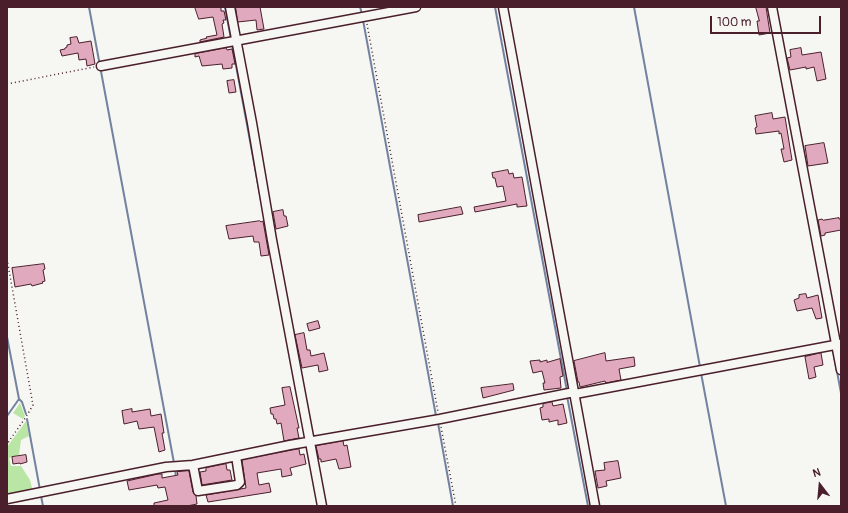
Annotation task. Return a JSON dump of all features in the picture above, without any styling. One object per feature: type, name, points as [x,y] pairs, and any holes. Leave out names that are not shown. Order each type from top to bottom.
[{"type":"street","points":[[230,7],[233,41],[252,123],[272,240],[322,506]]},
{"type":"street","points":[[100,66],[416,7]]},
{"type":"street","points":[[503,7],[571,393],[595,506]]},
{"type":"street","points":[[772,7],[839,344],[841,370]]},
{"type":"street","points":[[7,499],[166,467],[193,465],[309,441],[440,419],[571,393],[839,344]]},
{"type":"street","points":[[193,465],[198,491],[237,485],[240,482],[236,456]]},
{"type":"path","points":[[366,16],[456,506]]},
{"type":"path","points":[[7,84],[100,66]]},
{"type":"path","points":[[7,260],[33,405],[7,444]]},
{"type":"green space","points":[[20,403],[25,416],[23,419],[13,413]]},
{"type":"green space","points":[[26,421],[29,436],[21,440],[19,455],[9,458],[11,466],[21,466],[30,480],[33,492],[7,497],[7,447]]},
{"type":"building","points":[[195,7],[221,7],[221,11],[224,11],[226,20],[223,20],[224,23],[222,24],[224,37],[200,42],[200,40],[207,38],[206,37],[217,35],[213,17],[199,19]]},
{"type":"building","points":[[236,7],[260,7],[264,29],[257,30],[256,20],[238,22]]},
{"type":"building","points":[[756,7],[766,7],[770,33],[759,35],[757,21],[759,21]]},
{"type":"building","points":[[77,37],[79,43],[91,41],[95,64],[87,66],[86,59],[79,60],[78,53],[62,56],[60,50],[65,49],[67,45],[71,44],[70,38]]},
{"type":"building","points":[[226,48],[227,50],[232,49],[235,64],[232,64],[232,68],[223,69],[222,64],[202,66],[199,56],[195,57],[195,54]]},
{"type":"building","points":[[801,48],[802,55],[821,52],[826,79],[817,81],[814,67],[790,70],[787,58],[791,57],[790,50]]},
{"type":"building","points":[[234,80],[236,92],[229,93],[227,81]]},
{"type":"building","points":[[772,113],[773,119],[785,117],[792,160],[784,162],[781,149],[784,149],[781,133],[779,134],[779,131],[756,134],[755,128],[757,127],[755,116]]},
{"type":"building","points":[[824,143],[828,163],[808,166],[805,146]]},
{"type":"building","points":[[508,170],[509,174],[513,173],[514,178],[522,177],[527,206],[517,207],[517,204],[475,212],[474,207],[506,201],[503,186],[497,187],[492,173]]},
{"type":"building","points":[[461,207],[463,214],[419,222],[418,215]]},
{"type":"building","points":[[283,210],[288,226],[276,229],[273,212]]},
{"type":"building","points":[[841,219],[841,230],[825,233],[825,235],[821,236],[818,220]]},
{"type":"building","points":[[263,221],[269,255],[261,256],[259,242],[254,242],[253,236],[229,239],[226,226]]},
{"type":"building","points":[[44,264],[45,269],[43,270],[45,281],[42,282],[43,283],[32,286],[31,284],[15,287],[12,268]]},
{"type":"building","points":[[806,294],[807,298],[818,295],[822,318],[816,319],[812,308],[797,311],[794,300],[799,298],[799,295]]},
{"type":"building","points":[[318,321],[320,328],[309,331],[307,324]]},
{"type":"building","points":[[304,333],[307,350],[310,350],[311,356],[324,353],[328,370],[319,372],[318,365],[302,368],[295,335]]},
{"type":"building","points":[[605,353],[606,361],[634,357],[635,366],[619,369],[621,380],[606,383],[605,381],[580,387],[574,361]]},
{"type":"building","points":[[821,353],[823,365],[814,367],[816,377],[809,379],[805,357]]},
{"type":"building","points":[[560,359],[563,376],[560,377],[561,388],[544,390],[543,383],[545,383],[542,371],[533,373],[530,361],[540,360],[540,362],[547,360],[547,362]]},
{"type":"building","points":[[513,384],[514,390],[483,398],[481,388]]},
{"type":"building","points":[[290,387],[299,428],[297,428],[299,438],[284,441],[281,423],[277,424],[273,414],[271,414],[270,408],[285,405],[282,388]]},
{"type":"building","points":[[552,402],[553,406],[563,404],[567,423],[558,425],[558,420],[549,422],[549,419],[542,420],[540,408],[543,407],[543,404]]},
{"type":"building","points":[[132,409],[132,412],[150,409],[151,416],[161,414],[165,450],[159,452],[154,427],[139,429],[137,421],[124,424],[122,411]]},
{"type":"building","points":[[343,441],[344,446],[347,445],[351,467],[339,469],[336,459],[321,462],[316,446]]},
{"type":"building","points":[[299,449],[300,455],[304,454],[306,464],[290,468],[292,475],[282,477],[281,469],[257,473],[259,485],[269,483],[271,492],[208,502],[206,495],[246,488],[242,460]]},
{"type":"building","points":[[26,455],[27,462],[13,464],[12,457]]},
{"type":"building","points":[[618,461],[621,478],[606,481],[607,486],[598,488],[595,471],[605,470],[604,463]]},
{"type":"building","points":[[226,464],[227,470],[230,470],[232,480],[202,485],[200,472],[206,471],[206,468]]},
{"type":"building","points":[[189,471],[197,504],[187,506],[154,506],[154,503],[168,500],[165,487],[158,488],[157,485],[129,490],[127,481],[158,474],[162,474],[162,478],[178,475],[177,472]]},
{"type":"waterway","points":[[89,7],[174,463]]},
{"type":"waterway","points":[[225,7],[231,39]]},
{"type":"waterway","points":[[360,7],[362,14]]},
{"type":"waterway","points":[[495,7],[567,391]]},
{"type":"waterway","points":[[634,7],[700,367]]},
{"type":"waterway","points":[[363,20],[436,416]]},
{"type":"waterway","points":[[232,44],[261,200]]},
{"type":"waterway","points":[[825,305],[831,340]]},
{"type":"waterway","points":[[7,337],[19,399],[7,416]]},
{"type":"waterway","points":[[833,350],[841,393]]},
{"type":"waterway","points":[[701,373],[726,506]]},
{"type":"waterway","points":[[567,396],[588,506]]},
{"type":"waterway","points":[[19,399],[22,402],[26,414]]},
{"type":"waterway","points":[[27,419],[40,490]]},
{"type":"waterway","points":[[438,423],[453,506]]},
{"type":"waterway","points":[[175,469],[176,477]]},
{"type":"waterway","points":[[41,496],[43,506]]}]
